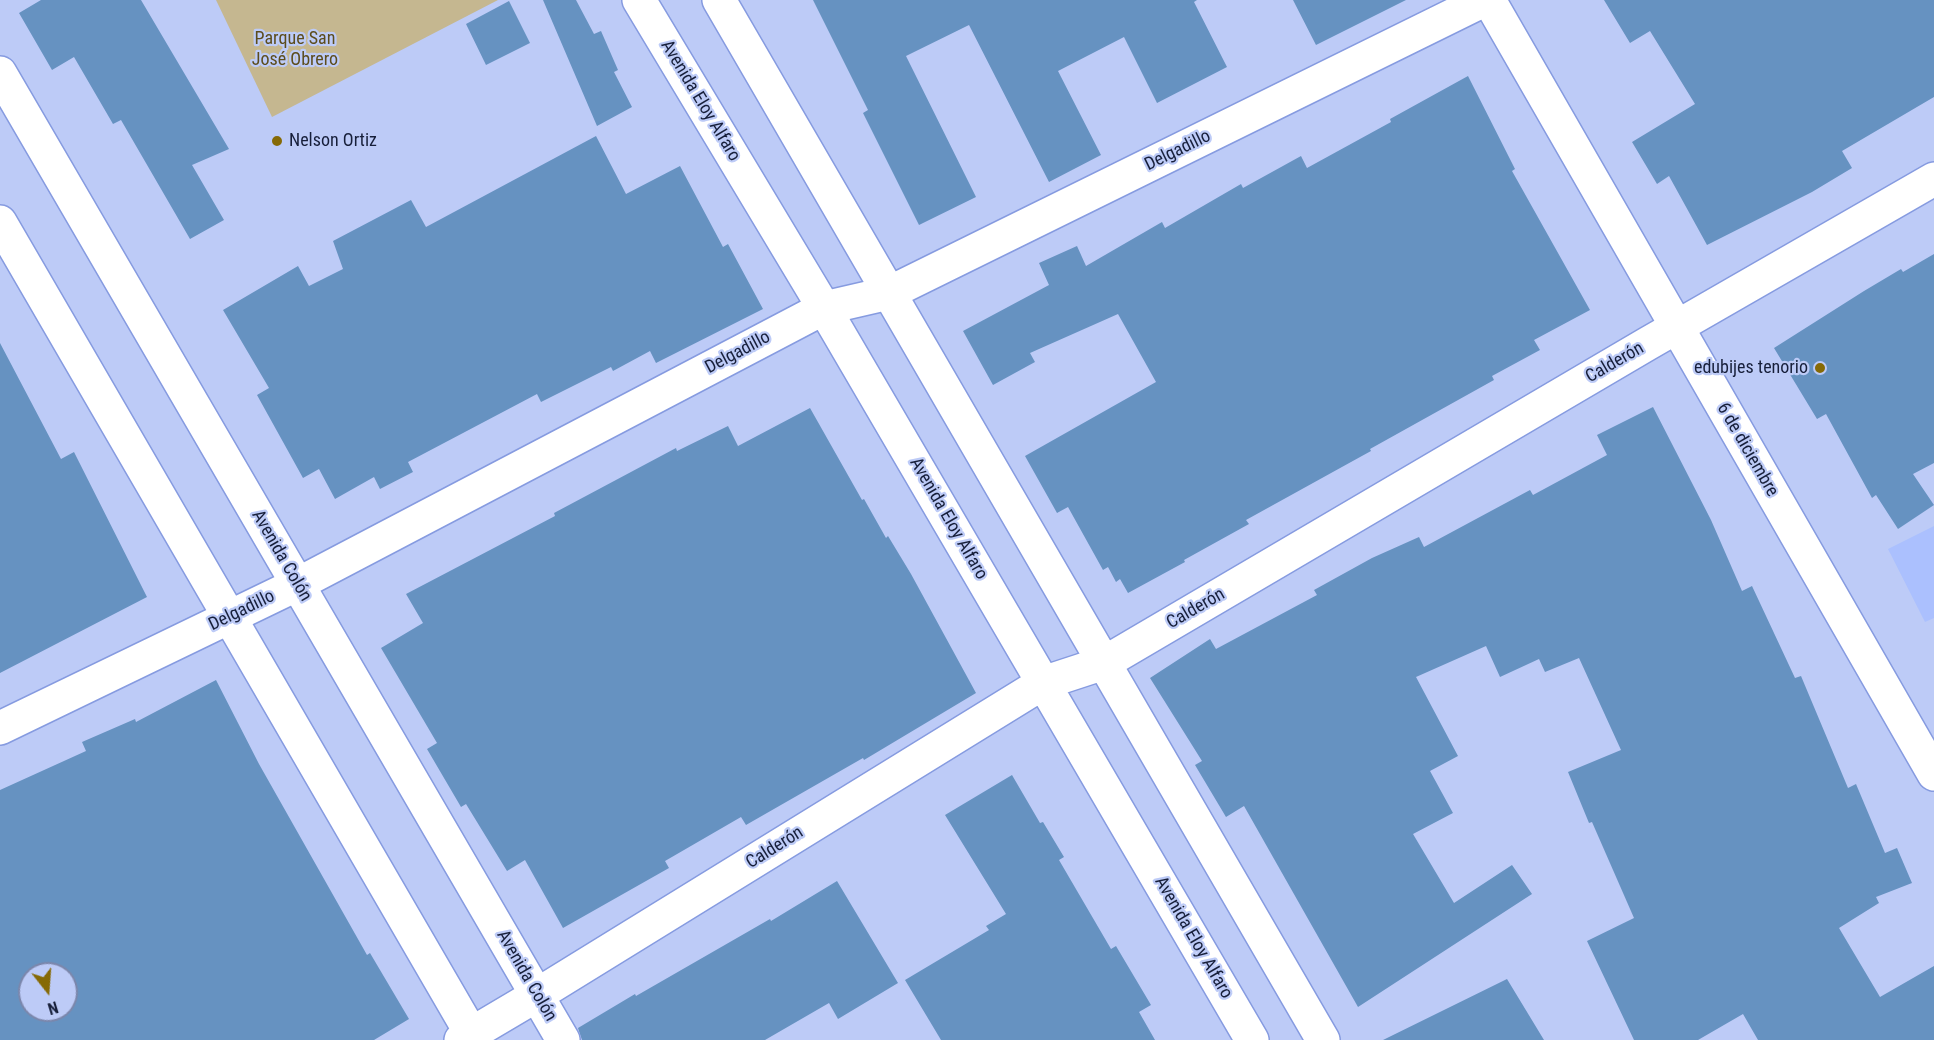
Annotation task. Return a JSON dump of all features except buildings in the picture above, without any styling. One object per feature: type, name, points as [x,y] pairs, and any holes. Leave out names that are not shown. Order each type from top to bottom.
[{"type":"street","name":"Avenida Eloy Alfaro","points":[[639,0],[824,308],[1252,1040]]},
{"type":"street","points":[[719,0],[1323,1040]]},
{"type":"street","name":"Delgadillo","points":[[0,728],[297,584],[824,308],[889,293],[1484,0]]},
{"type":"street","name":"6 de diciembre","points":[[1489,0],[1934,774]]},
{"type":"street","name":"Avenida Colón","points":[[0,73],[563,1040]]},
{"type":"street","name":"Calderón","points":[[469,1038],[1043,683],[1104,663],[1676,327],[1934,179]]},
{"type":"street","points":[[0,222],[230,617],[469,1038]]},
{"type":"shaded area","points":[[1934,526],[1934,618],[1925,622],[1888,549]]},
{"type":"green space","name":"Parque San José Obrero","points":[[216,0],[498,0],[272,117]]},
{"type":"place","name":"Nelson Ortiz","points":[[277,141]]},
{"type":"place","name":"edubijes tenorio","points":[[1820,368]]}]
